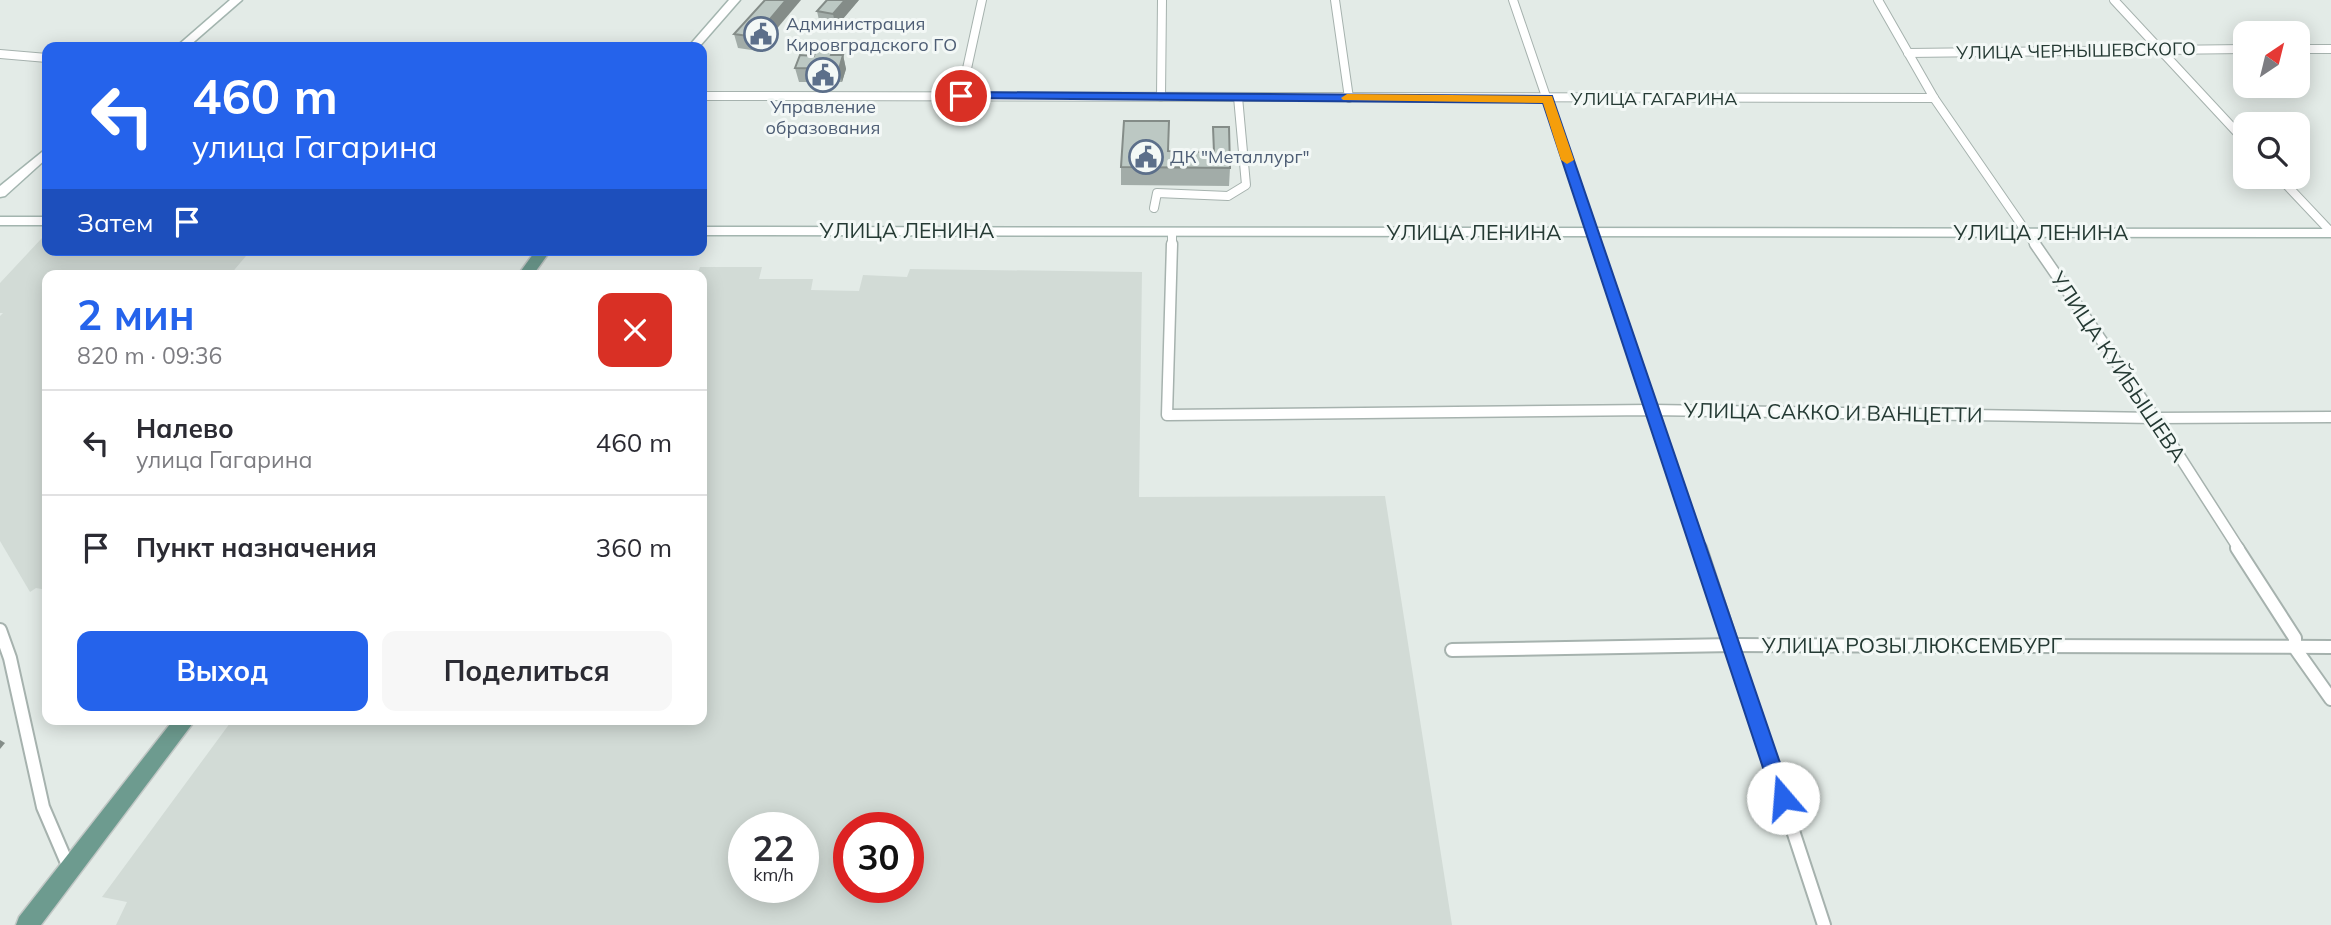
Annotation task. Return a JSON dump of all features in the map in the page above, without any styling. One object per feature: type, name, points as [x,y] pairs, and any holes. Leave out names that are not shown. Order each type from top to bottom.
[{"type":"main road","points":[[187,42],[237,0]]},
{"type":"main road","points":[[697,42],[735,0]]},
{"type":"main road","points":[[0,193],[42,156]]},
{"type":"main road","points":[[0,221],[42,221]]},
{"type":"main road","name":"УЛИЦА ЛЕНИНА","points":[[707,231],[2331,233]]},
{"type":"main road","points":[[529,270],[539,256]]},
{"type":"main road","points":[[27,925],[181,725]]},
{"type":"street","points":[[961,96],[982,0]]},
{"type":"street","points":[[1161,97],[1162,0]]},
{"type":"street","points":[[1335,0],[1349,98]]},
{"type":"street","points":[[1513,0],[1733,645],[1824,925]]},
{"type":"street","name":"УЛИЦА КУЙБЫШЕВА","points":[[1878,0],[1934,98],[2155,418],[2295,638],[2295,648],[2331,699]]},
{"type":"street","points":[[2113,0],[2233,128]]},
{"type":"street","name":"УЛИЦА ЧЕРНЫШЕВСКОГО","points":[[1908,52],[2233,49]]},
{"type":"street","points":[[2310,49],[2331,49]]},
{"type":"street","points":[[0,54],[42,58]]},
{"type":"street","name":"УЛИЦА ГАГАРИНА","points":[[707,96],[1934,98]]},
{"type":"street","points":[[1154,208],[1157,193],[1228,196],[1246,184],[1238,97]]},
{"type":"street","points":[[2290,189],[2331,233]]},
{"type":"street","name":"УЛИЦА САККО И ВАНЦЕТТИ","points":[[1172,232],[1167,415],[1652,410],[2155,418],[2331,417]]},
{"type":"street","points":[[0,629],[10,658],[43,807],[70,870]]},
{"type":"street","name":"УЛИЦА РОЗЫ ЛЮКСЕМБУРГ","points":[[1451,650],[1733,645],[2331,647]]},
{"type":"shaded area","points":[[42,238],[42,256],[246,256],[234,270],[42,270],[42,589],[36,588],[30,592],[0,541],[0,316],[3,313],[0,313],[0,283]]},
{"type":"shaded area","points":[[700,267],[762,267],[759,279],[813,279],[811,290],[859,291],[863,275],[907,277],[910,269],[1142,272],[1139,497],[1385,496],[1452,925],[116,925],[127,902],[102,897],[229,725],[707,725],[707,270],[699,270]]},
{"type":"building","points":[[765,0],[786,0],[755,37],[734,34]]},
{"type":"building","points":[[827,0],[845,0],[833,14],[817,11]]},
{"type":"building","points":[[817,45],[834,46],[831,55],[843,55],[839,69],[795,68],[800,55],[814,56]]},
{"type":"building","points":[[1124,121],[1169,121],[1168,151],[1214,152],[1213,127],[1229,127],[1230,168],[1121,167]]},
{"type":"slow traffic","points":[[1347,98],[1548,99],[1567,160]]},
{"type":"place","name":"Администрация Кировградского ГО","points":[[761,34]]},
{"type":"place","name":"Управление образования","points":[[823,75]]},
{"type":"place","name":"ДК \"Металлург\"","points":[[1146,157]]},
{"type":"route","points":[[961,96],[1548,99],[1783,798]]}]
